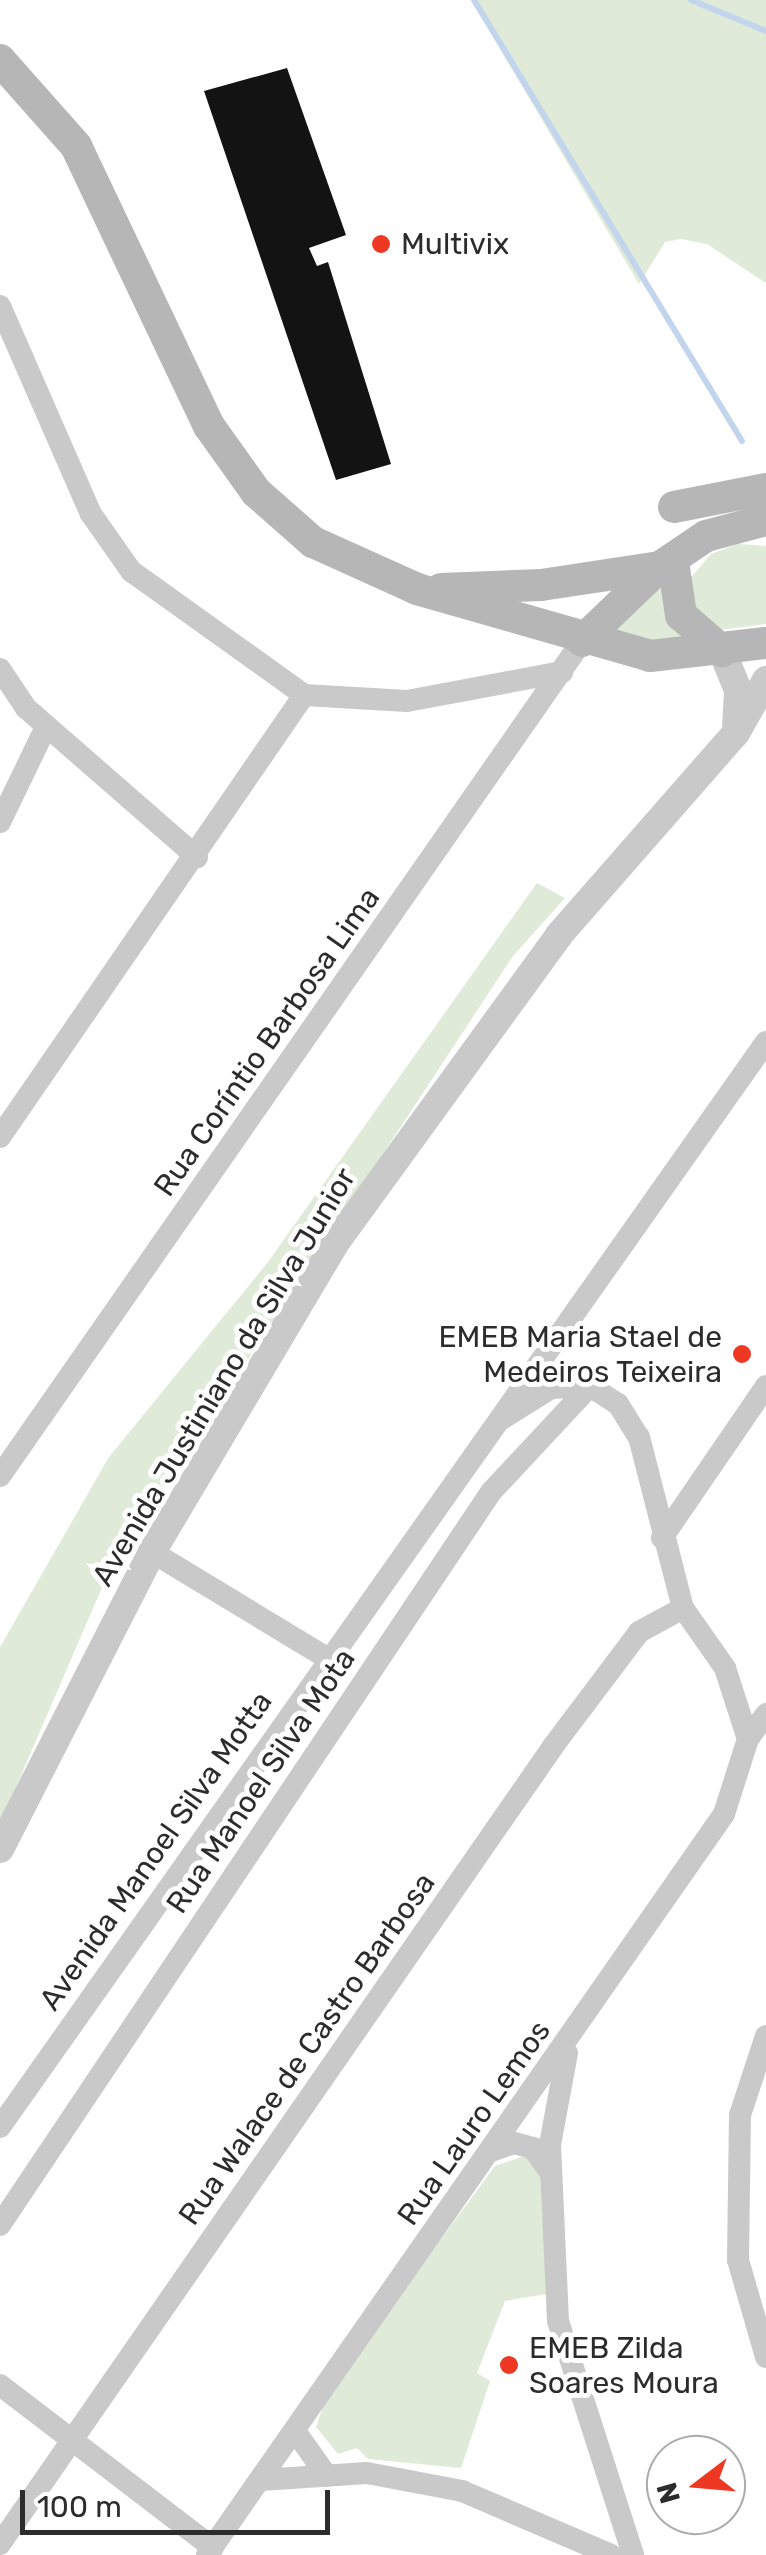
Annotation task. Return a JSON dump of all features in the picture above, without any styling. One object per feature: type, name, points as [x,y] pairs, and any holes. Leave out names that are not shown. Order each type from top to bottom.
[{"type":"main road","points":[[0,60],[76,146],[209,426],[256,492],[313,542],[417,589],[582,640],[650,656],[722,651],[766,643]]},
{"type":"main road","points":[[674,507],[766,489]]},
{"type":"main road","points":[[582,640],[667,564],[706,536],[762,524]]},
{"type":"main road","points":[[417,589],[541,585],[667,564]]},
{"type":"main road","points":[[667,564],[680,615],[722,651]]},
{"type":"street","points":[[0,306],[91,514],[132,571],[304,694],[408,701],[562,672]]},
{"type":"street","name":"Rua Coríntio Barbosa Lima","points":[[0,1476],[582,640]]},
{"type":"street","points":[[722,651],[738,690],[736,732]]},
{"type":"street","points":[[0,669],[46,727],[197,857]]},
{"type":"street","name":"Avenida Justiniano da Silva Junior","points":[[0,1849],[152,1552],[334,1244],[443,1088],[559,935],[736,732],[766,680]]},
{"type":"street","points":[[0,1137],[197,857],[304,694]]},
{"type":"street","points":[[0,822],[46,727]]},
{"type":"street","name":"Avenida Manoel Silva Motta","points":[[0,2127],[489,1428],[766,1042]]},
{"type":"street","points":[[489,1428],[551,1388],[590,1386],[618,1404],[638,1437],[683,1608],[725,1668],[748,1739]]},
{"type":"street","name":"Rua Manoel Silva Mota","points":[[0,2225],[491,1492],[590,1386]]},
{"type":"street","points":[[662,1538],[766,1386]]},
{"type":"street","points":[[152,1552],[327,1658]]},
{"type":"street","name":"Rua Walace de Castro Barbosa","points":[[0,2544],[554,1744],[639,1632],[683,1608]]},
{"type":"street","name":"Rua Lauro Lemos","points":[[210,2552],[724,1814],[748,1739],[766,1714]]},
{"type":"street","points":[[766,2036],[740,2116],[738,2260],[766,2357]]},
{"type":"street","points":[[572,2037],[553,2105],[558,2321],[633,2555]]},
{"type":"street","points":[[490,2151],[514,2143],[534,2148],[555,2180]]},
{"type":"street","points":[[0,2385],[210,2552]]},
{"type":"street","points":[[295,2432],[327,2476]]},
{"type":"street","points":[[262,2480],[367,2473],[462,2491],[611,2555]]},
{"type":"green space","points":[[471,0],[766,0],[766,283],[707,244],[681,239],[665,242],[639,284]]},
{"type":"green space","points":[[738,544],[766,546],[766,624],[712,631],[696,617],[686,583],[711,554]]},
{"type":"green space","points":[[658,582],[685,646],[604,636]]},
{"type":"green space","points":[[537,883],[565,898],[513,956],[110,1569],[0,1824],[0,1647],[109,1457],[268,1262]]},
{"type":"green space","points":[[530,2154],[544,2180],[553,2293],[505,2301],[477,2373],[490,2381],[461,2468],[368,2459],[357,2448],[338,2454],[316,2427],[328,2392],[495,2166]]},
{"type":"building","points":[[287,68],[346,235],[309,248],[317,266],[328,262],[391,464],[336,480],[204,91]]},
{"type":"waterway","points":[[474,0],[742,441]]},
{"type":"waterway","points":[[691,0],[766,31]]},
{"type":"place","name":"Multivix","points":[[381,244]]},
{"type":"place","name":"EMEB Maria Stael de Medeiros Teixeira","points":[[742,1354]]},
{"type":"place","name":"EMEB Zilda Soares Moura","points":[[509,2365]]}]
